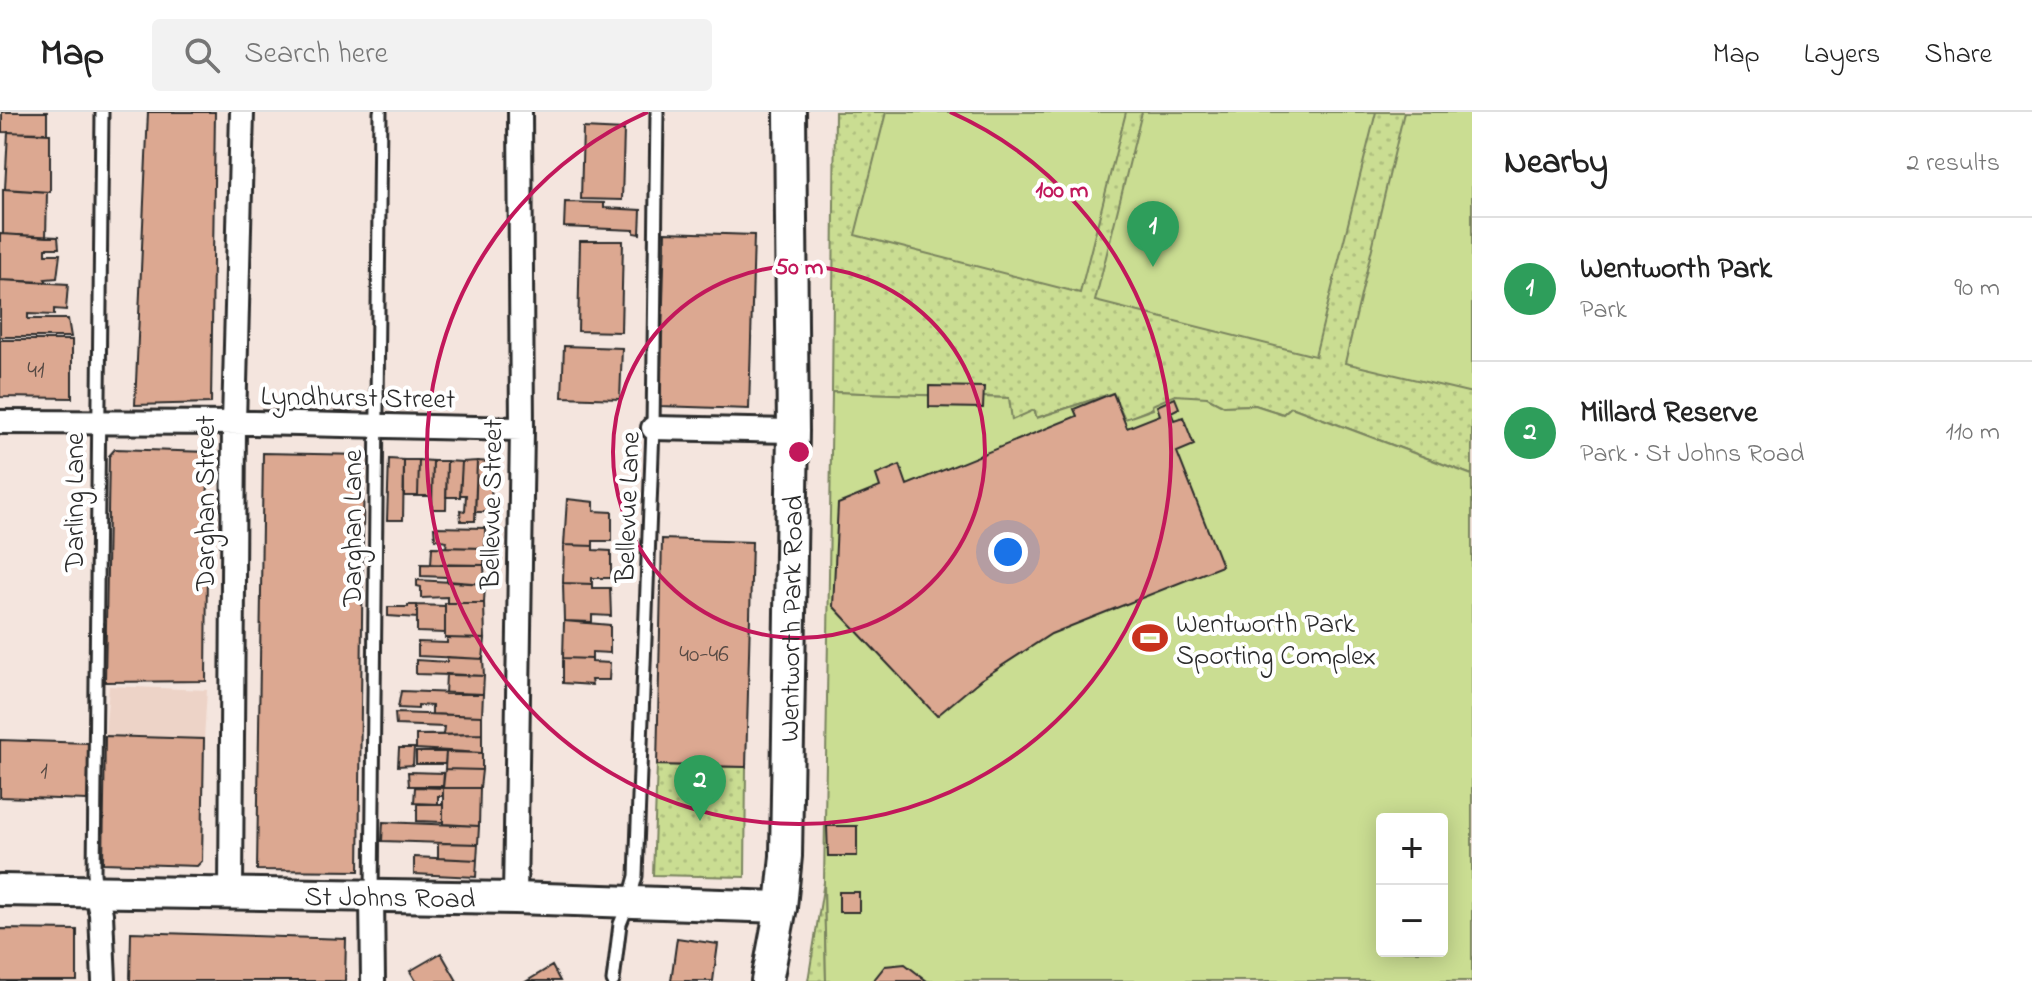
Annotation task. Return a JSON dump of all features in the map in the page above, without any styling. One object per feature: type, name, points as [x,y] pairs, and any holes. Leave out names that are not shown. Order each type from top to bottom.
[{"type":"street","name":"Darghan Street","points":[[231,894],[234,423],[242,112]]},
{"type":"street","name":"Bellevue Street","points":[[515,898],[522,429],[520,112]]},
{"type":"street","name":"Wentworth Park Road","points":[[767,981],[781,907],[786,856],[793,431],[790,112]]},
{"type":"street","name":"Lyndhurst Street","points":[[0,422],[522,429]]},
{"type":"street","points":[[653,428],[793,431]]},
{"type":"street","name":"St Johns Road","points":[[0,890],[515,898],[781,907]]},
{"type":"street","points":[[96,892],[101,914],[104,981]]},
{"type":"street","points":[[372,897],[373,981]]},
{"type":"lane","name":"Darling Lane","points":[[96,892],[97,423],[102,112]]},
{"type":"lane","name":"Darghan Lane","points":[[372,897],[380,112]]},
{"type":"lane","name":"Bellevue Lane","points":[[613,981],[620,924],[636,876],[653,428],[657,112]]},
{"type":"shaded area","points":[[109,686],[207,690],[204,739],[105,736]]},
{"type":"green space","points":[[835,112],[1472,112],[1472,475],[1291,407],[1283,414],[1255,405],[1224,406],[1207,397],[1153,408],[1125,420],[1113,393],[1036,418],[1035,411],[1011,420],[1009,398],[832,392]]},
{"type":"green space","points":[[886,112],[1126,112],[1080,293],[855,235]]},
{"type":"green space","points":[[1142,112],[1376,112],[1315,356],[1095,301]]},
{"type":"green space","points":[[1404,112],[1472,112],[1472,393],[1345,363]]},
{"type":"green space","name":"Wentworth Park Sporting Complex","points":[[832,392],[1009,398],[1012,420],[1034,410],[1037,418],[1113,393],[1125,419],[1153,409],[1152,405],[1175,395],[1207,397],[1224,406],[1255,405],[1283,414],[1291,407],[1472,475],[1472,981],[826,981],[824,882]]},
{"type":"green space","points":[[657,765],[746,767],[745,877],[653,875]]},
{"type":"green space","points":[[824,882],[826,981],[808,981]]},
{"type":"building","points":[[2,112],[47,112],[47,133],[2,132]]},
{"type":"building","points":[[148,112],[215,112],[211,403],[135,405]]},
{"type":"building","points":[[583,128],[624,130],[622,200],[581,199]]},
{"type":"building","points":[[8,132],[50,134],[50,192],[5,189]]},
{"type":"building","points":[[3,189],[47,192],[46,237],[3,234]]},
{"type":"building","points":[[565,202],[604,203],[604,208],[641,210],[640,234],[634,233],[634,230],[564,227]]},
{"type":"building","points":[[665,232],[754,235],[749,409],[660,406]]},
{"type":"building","points":[[0,234],[58,237],[59,248],[46,248],[46,254],[60,254],[57,278],[45,279],[47,282],[0,280]]},
{"type":"building","points":[[580,241],[623,241],[621,332],[578,331]]},
{"type":"building","points":[[0,280],[68,284],[66,310],[54,309],[54,315],[28,314],[28,319],[68,319],[71,337],[0,337]]},
{"type":"building","points":[[0,340],[72,340],[72,398],[0,397]]},
{"type":"building","points":[[564,346],[622,348],[620,399],[562,397]]},
{"type":"building","points":[[929,386],[984,387],[983,408],[929,407]]},
{"type":"building","points":[[1113,393],[1127,428],[1160,415],[1157,406],[1175,398],[1179,408],[1171,412],[1174,420],[1183,417],[1194,445],[1177,452],[1222,566],[1051,634],[980,680],[937,716],[833,606],[838,504],[880,487],[876,475],[900,465],[907,485],[1077,416],[1074,409]]},
{"type":"building","points":[[115,449],[208,452],[206,681],[105,682],[109,456]]},
{"type":"building","points":[[263,453],[364,455],[359,871],[257,870]]},
{"type":"building","points":[[389,459],[404,460],[403,520],[387,520]]},
{"type":"building","points":[[404,460],[419,460],[418,496],[404,496]]},
{"type":"building","points":[[419,460],[433,461],[432,496],[418,496]]},
{"type":"building","points":[[433,461],[447,461],[446,509],[432,509]]},
{"type":"building","points":[[447,461],[462,462],[460,497],[446,497]]},
{"type":"building","points":[[477,461],[475,521],[461,521],[460,510],[465,511],[466,495],[460,495],[462,462]]},
{"type":"building","points":[[477,461],[492,462],[491,512],[475,512]]},
{"type":"building","points":[[567,499],[594,502],[594,511],[612,512],[612,541],[593,541],[593,546],[564,545]]},
{"type":"building","points":[[434,527],[485,528],[485,548],[446,547],[447,541],[435,539]]},
{"type":"building","points":[[662,539],[752,542],[746,767],[657,765]]},
{"type":"building","points":[[564,545],[593,546],[593,550],[611,551],[611,578],[592,578],[592,584],[563,583]]},
{"type":"building","points":[[432,547],[485,548],[484,565],[431,565]]},
{"type":"building","points":[[421,564],[484,565],[485,584],[421,576]]},
{"type":"building","points":[[417,580],[485,584],[484,603],[447,603],[447,597],[421,598]]},
{"type":"building","points":[[563,583],[610,588],[611,616],[592,615],[592,622],[564,621]]},
{"type":"building","points":[[445,603],[484,603],[485,639],[445,638]]},
{"type":"building","points":[[417,605],[417,618],[388,616],[388,607]]},
{"type":"building","points":[[417,605],[445,606],[445,633],[417,632]]},
{"type":"building","points":[[564,621],[610,625],[610,653],[592,652],[592,659],[563,658]]},
{"type":"building","points":[[447,638],[485,639],[483,659],[418,656],[418,642],[447,643]]},
{"type":"building","points":[[447,657],[483,659],[484,676],[416,674],[416,660],[447,662]]},
{"type":"building","points":[[563,658],[610,663],[609,680],[591,680],[592,685],[563,683]]},
{"type":"building","points":[[446,674],[484,676],[483,694],[445,694]]},
{"type":"building","points":[[401,691],[483,694],[482,716],[432,714],[432,706],[398,708]]},
{"type":"building","points":[[395,713],[482,716],[482,734],[443,735],[444,727],[396,725]]},
{"type":"building","points":[[482,734],[482,753],[416,749],[416,735]]},
{"type":"building","points":[[105,736],[204,739],[202,861],[197,866],[103,863]]},
{"type":"building","points":[[0,740],[89,743],[87,800],[0,797]]},
{"type":"building","points":[[399,748],[414,748],[413,765],[398,766]]},
{"type":"building","points":[[416,752],[446,752],[445,764],[416,764]]},
{"type":"building","points":[[446,752],[482,753],[482,770],[445,769]]},
{"type":"building","points":[[445,769],[482,770],[480,788],[443,788]]},
{"type":"building","points":[[408,772],[444,773],[443,786],[409,786]]},
{"type":"building","points":[[415,787],[443,788],[443,796],[438,796],[438,804],[414,803]]},
{"type":"building","points":[[443,788],[480,788],[479,826],[443,824]]},
{"type":"building","points":[[417,804],[443,804],[443,822],[417,821]]},
{"type":"building","points":[[383,822],[479,826],[478,844],[382,841]]},
{"type":"building","points":[[827,826],[857,826],[857,856],[828,856]]},
{"type":"building","points":[[438,843],[478,844],[477,860],[438,858]]},
{"type":"building","points":[[414,857],[477,860],[476,877],[414,874]]},
{"type":"building","points":[[839,892],[859,892],[859,912],[839,912]]},
{"type":"building","points":[[0,929],[77,930],[77,981],[0,981]]},
{"type":"building","points":[[131,932],[346,939],[345,981],[130,981]]},
{"type":"building","points":[[677,938],[718,944],[713,981],[671,981]]},
{"type":"building","points":[[441,953],[457,981],[416,981],[410,971]]},
{"type":"building","points":[[905,964],[927,981],[873,981],[885,966]]},
{"type":"building","points":[[552,966],[560,981],[527,981]]},
{"type":"place","name":"Wentworth Park","points":[[1153,267]]},
{"type":"place","name":"Wentworth Park Sporting Complex","points":[[1150,638]]},
{"type":"place","name":"Millard Reserve","points":[[700,821]]}]
